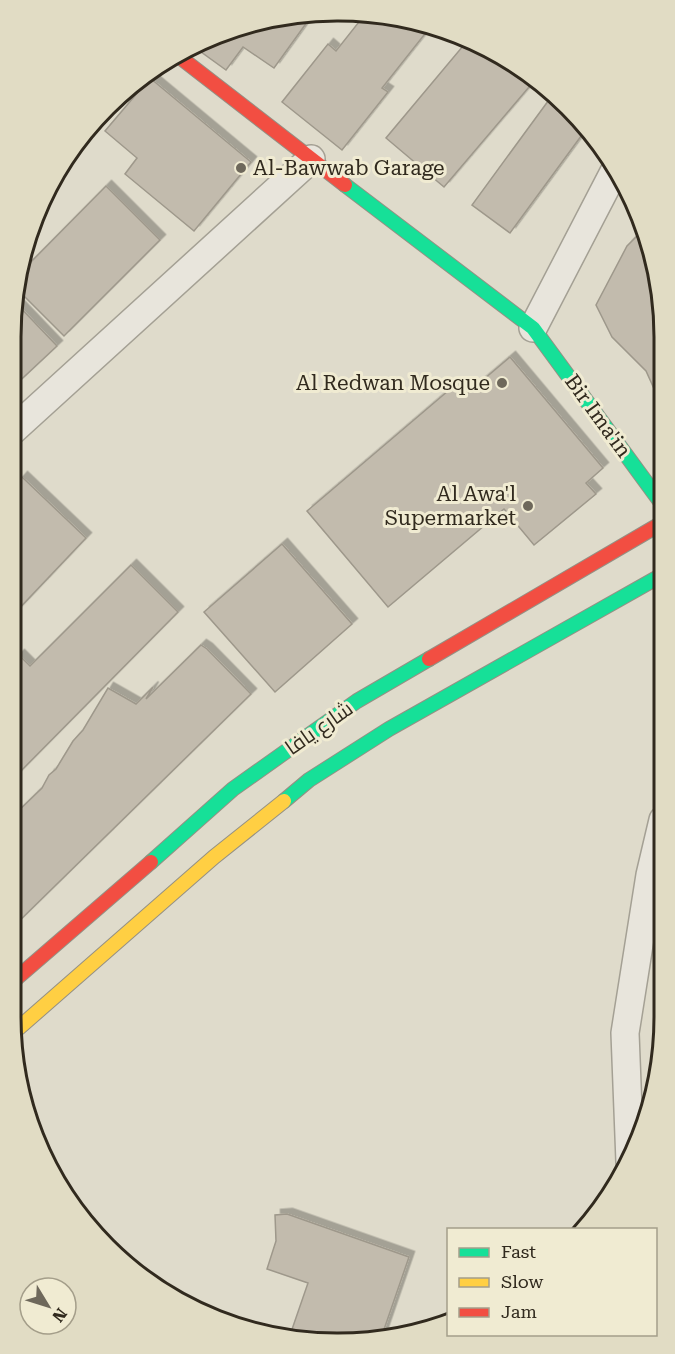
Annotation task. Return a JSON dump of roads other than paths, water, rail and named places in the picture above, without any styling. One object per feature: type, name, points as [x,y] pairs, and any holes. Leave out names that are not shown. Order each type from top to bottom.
[{"type":"main road","name":"Bir Ima'in","points":[[185,60],[533,328],[654,493]]},
{"type":"main road","name":"شارع يافا","points":[[21,974],[233,789],[357,701],[654,528]]},
{"type":"main road","name":"شارع يافا","points":[[21,1026],[214,857],[309,780],[389,729],[654,580]]},
{"type":"street","points":[[21,423],[311,159]]},
{"type":"street","points":[[533,328],[611,178]]},
{"type":"street","points":[[629,1140],[625,1033],[654,889]]},
{"type":"place","name":"Al-Bawwab Garage","points":[[241,168]]},
{"type":"place","name":"Al Redwan Mosque","points":[[502,383]]},
{"type":"place","name":"Al Awa'l Supermarket","points":[[528,506]]}]
